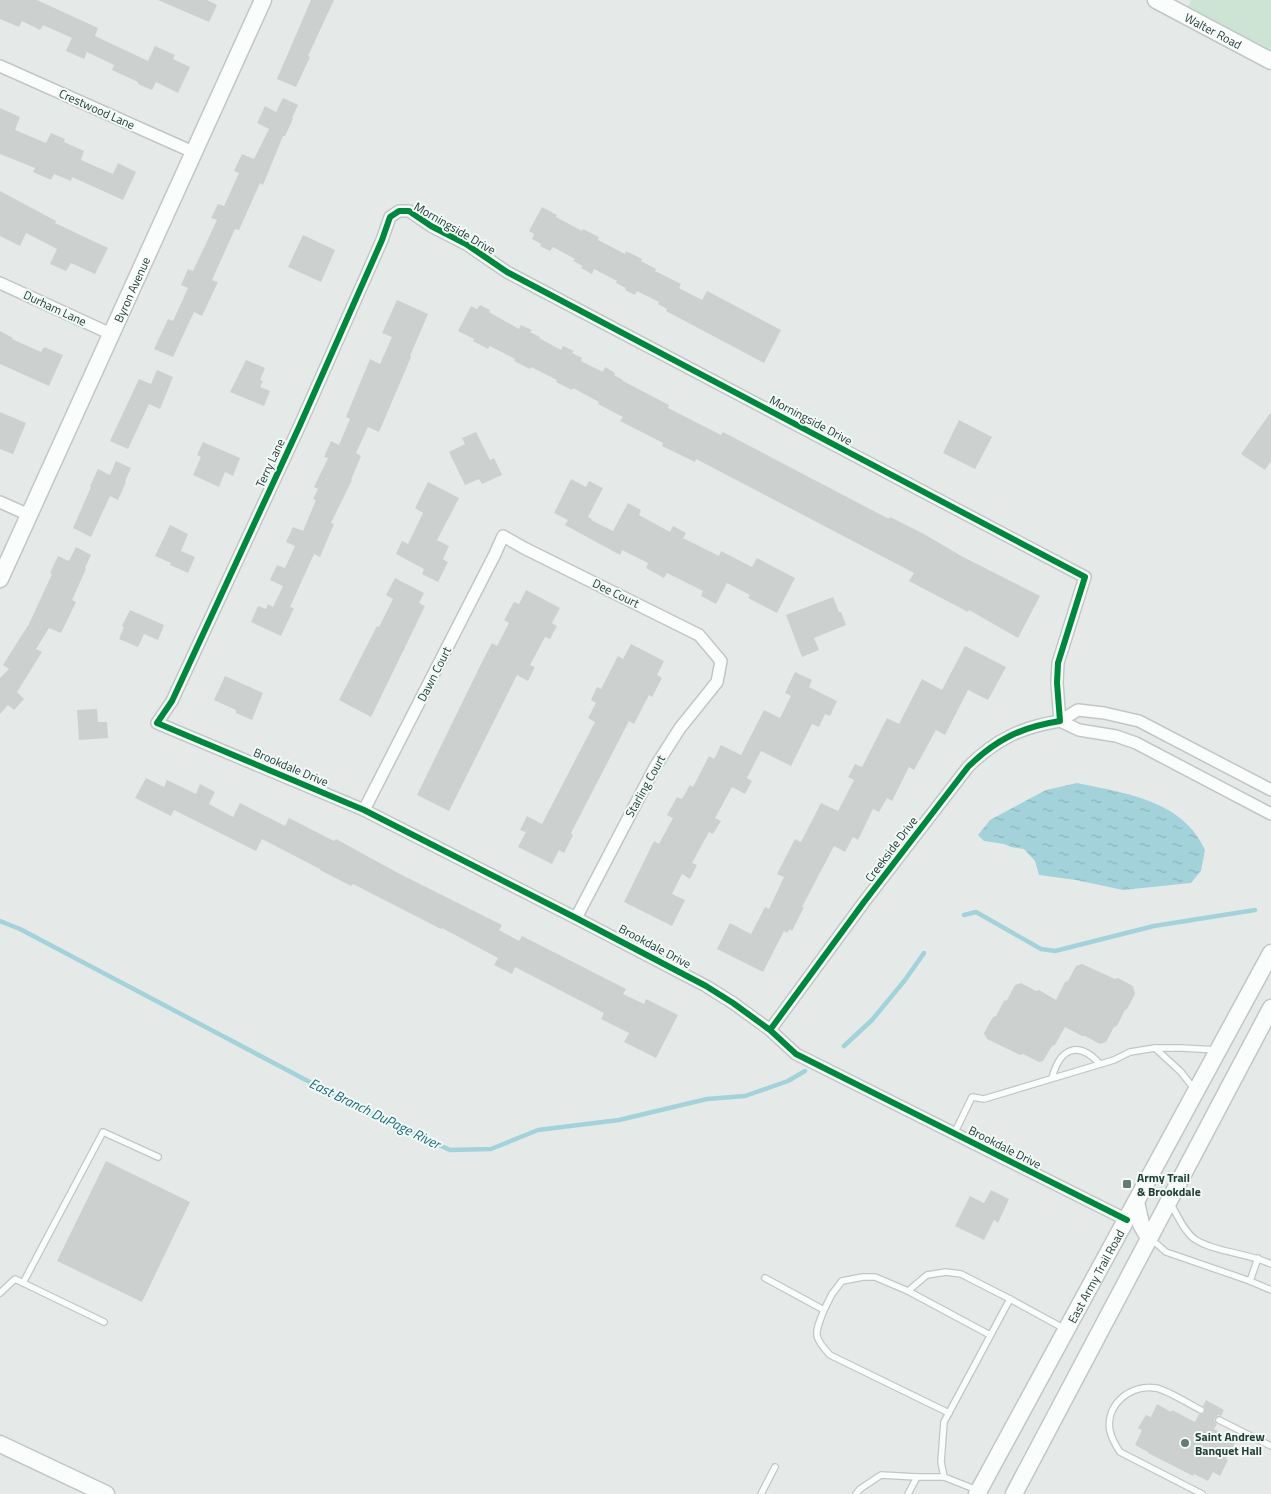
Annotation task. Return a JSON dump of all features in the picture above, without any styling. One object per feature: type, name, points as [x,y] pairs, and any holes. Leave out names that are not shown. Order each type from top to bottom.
[{"type":"main road","name":"Byron Avenue","points":[[0,580],[263,0]]},
{"type":"main road","name":"Walter Road","points":[[1156,0],[1271,61]]},
{"type":"main road","name":"East Army Trail Road","points":[[978,1493],[1271,953]]},
{"type":"main road","points":[[1014,1494],[1271,1008]]},
{"type":"main road","points":[[1136,1202],[1141,1224],[1149,1238]]},
{"type":"main road","points":[[0,1444],[106,1494]]},
{"type":"street","name":"Crestwood Lane","points":[[0,66],[193,152]]},
{"type":"street","name":"Morningside Drive","points":[[398,211],[409,211],[431,226],[466,244],[507,272],[1085,578],[1058,663],[1057,682],[1060,721]]},
{"type":"street","name":"Terry Lane","points":[[156,723],[172,701],[300,425],[382,240],[390,217],[398,211]]},
{"type":"street","name":"Durham Lane","points":[[0,283],[111,334]]},
{"type":"street","points":[[0,502],[29,515]]},
{"type":"street","name":"Dee Court","points":[[503,536],[699,634],[721,661]]},
{"type":"street","name":"Dawn Court","points":[[364,810],[503,536]]},
{"type":"street","name":"Starling Court","points":[[576,918],[655,767],[680,728],[717,682],[721,661]]},
{"type":"street","name":"Creekside Drive","points":[[770,1030],[864,902],[968,767],[982,753],[1008,736],[1038,725],[1060,721],[1078,710],[1124,717],[1139,721],[1271,790]]},
{"type":"street","points":[[1060,721],[1079,730],[1116,736],[1136,743],[1271,814]]},
{"type":"street","name":"Brookdale Drive","points":[[156,723],[364,810],[576,918],[706,986],[770,1030],[796,1054],[1127,1220]]},
{"type":"street","points":[[1192,773],[1202,754]]},
{"type":"lane","points":[[954,1134],[972,1097],[984,1099],[1114,1060],[1130,1052],[1155,1048],[1219,1050]]},
{"type":"lane","points":[[1155,1048],[1182,1073],[1196,1092]]},
{"type":"lane","points":[[1052,1078],[1055,1065],[1063,1055],[1071,1050],[1082,1050],[1091,1054],[1100,1064]]},
{"type":"lane","points":[[23,1283],[103,1132],[158,1157]]},
{"type":"lane","points":[[1169,1200],[1181,1223],[1195,1239],[1212,1246],[1258,1258],[1271,1264]]},
{"type":"lane","points":[[1149,1238],[1166,1252],[1250,1280],[1271,1290]]},
{"type":"lane","points":[[1250,1280],[1258,1258]]},
{"type":"lane","points":[[908,1291],[928,1274],[946,1272],[961,1274],[1066,1330]]},
{"type":"lane","points":[[949,1413],[830,1355],[820,1344],[816,1330],[832,1294],[842,1281],[875,1277],[908,1291],[990,1335]]},
{"type":"lane","points":[[764,1278],[824,1310]]},
{"type":"lane","points":[[0,1293],[15,1279],[104,1322]]},
{"type":"lane","points":[[944,1477],[941,1462],[944,1422],[1010,1299]]},
{"type":"lane","points":[[1201,1410],[1158,1388],[1146,1387],[1134,1390],[1123,1396],[1115,1406],[1110,1417],[1110,1430],[1113,1442],[1120,1452],[1202,1494]]},
{"type":"lane","points":[[1219,1420],[1271,1446]]},
{"type":"lane","points":[[761,1494],[775,1466]]},
{"type":"lane","points":[[858,1492],[881,1475],[944,1477],[978,1493]]},
{"type":"lane","points":[[908,1494],[917,1477]]},
{"type":"green space","points":[[1191,0],[1271,0],[1271,50],[1187,9]]},
{"type":"water","points":[[1077,783],[1132,795],[1167,809],[1195,833],[1205,850],[1201,871],[1191,883],[1123,890],[1076,880],[1039,875],[1035,861],[1024,849],[984,841],[978,835],[990,820],[1046,790]]},
{"type":"building","points":[[0,0],[37,0],[98,28],[95,36],[148,61],[155,46],[175,55],[173,59],[190,67],[178,93],[156,82],[152,90],[112,70],[114,65],[87,52],[84,59],[66,51],[72,38],[43,25],[40,30],[22,21],[19,27],[0,19]]},
{"type":"building","points":[[158,0],[207,0],[217,5],[209,22]]},
{"type":"building","points":[[311,0],[334,0],[296,87],[277,79]]},
{"type":"building","points":[[283,98],[298,105],[293,119],[285,136],[283,136],[263,185],[260,183],[239,230],[235,229],[212,280],[218,282],[202,316],[194,312],[173,357],[154,349],[168,319],[173,321],[188,288],[181,285],[188,269],[193,271],[217,220],[211,218],[218,204],[224,206],[239,173],[234,171],[242,154],[254,159],[269,129],[257,123],[265,106],[276,112]]},
{"type":"building","points":[[0,108],[20,117],[15,130],[46,143],[51,133],[65,139],[64,142],[84,151],[81,160],[113,174],[118,163],[136,172],[123,200],[72,177],[71,181],[54,174],[51,180],[33,172],[35,168],[0,154]]},
{"type":"building","points":[[0,191],[56,221],[55,223],[108,248],[95,274],[71,263],[66,271],[50,264],[57,249],[26,233],[20,246],[0,236]]},
{"type":"building","points":[[542,207],[582,231],[583,229],[599,237],[598,240],[625,254],[626,251],[642,259],[641,261],[656,269],[655,271],[681,284],[679,288],[702,300],[707,291],[781,330],[764,363],[666,311],[667,309],[658,304],[659,302],[637,291],[635,295],[625,290],[626,288],[616,283],[617,281],[594,269],[592,274],[581,268],[583,266],[573,261],[575,259],[553,247],[550,251],[540,246],[541,244],[532,239],[534,234],[529,231]]},
{"type":"building","points":[[303,235],[335,250],[321,282],[288,267]]},
{"type":"building","points":[[397,300],[428,314],[379,432],[368,427],[356,453],[361,456],[352,480],[331,523],[334,524],[320,557],[314,554],[290,607],[294,608],[281,636],[251,622],[258,606],[266,609],[268,604],[273,607],[283,586],[270,580],[277,565],[285,568],[295,546],[286,542],[293,527],[303,531],[316,500],[313,499],[318,489],[314,487],[328,458],[324,457],[331,441],[339,445],[350,419],[346,417],[370,359],[380,364],[392,337],[382,333]]},
{"type":"building","points":[[480,305],[519,329],[521,325],[532,330],[530,332],[561,350],[563,346],[574,351],[572,353],[582,358],[581,361],[603,372],[605,367],[623,381],[669,405],[668,408],[721,435],[723,432],[889,519],[890,517],[924,534],[963,557],[1040,596],[1018,638],[969,610],[968,612],[909,581],[914,573],[696,459],[695,462],[662,446],[663,443],[620,421],[623,417],[573,388],[572,390],[531,367],[530,369],[514,361],[515,359],[490,346],[488,349],[473,341],[474,339],[458,331],[471,306],[477,309]]},
{"type":"building","points":[[0,331],[12,339],[41,352],[44,347],[63,355],[49,386],[0,364]]},
{"type":"building","points":[[246,360],[265,368],[260,380],[263,381],[260,387],[270,391],[264,406],[230,392]]},
{"type":"building","points":[[157,370],[173,377],[160,409],[149,404],[128,449],[110,441],[139,379],[151,384]]},
{"type":"building","points":[[0,412],[26,423],[13,454],[0,449]]},
{"type":"building","points":[[1271,412],[1271,461],[1265,470],[1241,454]]},
{"type":"building","points":[[959,420],[992,437],[975,469],[943,453]]},
{"type":"building","points":[[476,432],[490,460],[494,458],[502,475],[482,484],[479,479],[465,485],[449,452],[465,444],[462,438]]},
{"type":"building","points":[[203,442],[240,458],[233,476],[225,472],[219,487],[193,475],[201,457],[197,455]]},
{"type":"building","points":[[116,461],[131,468],[118,500],[110,496],[91,537],[73,528],[98,469],[110,475]]},
{"type":"building","points":[[571,479],[586,487],[589,481],[603,488],[588,517],[613,531],[628,503],[641,510],[639,515],[670,532],[673,526],[686,533],[683,538],[719,556],[721,551],[752,567],[757,558],[795,578],[777,613],[748,598],[750,595],[727,583],[716,604],[701,596],[703,591],[667,573],[664,578],[646,568],[648,563],[622,550],[620,555],[565,525],[568,520],[554,513]]},
{"type":"building","points":[[428,482],[459,498],[437,540],[449,546],[443,559],[448,562],[438,582],[422,574],[424,569],[396,554],[402,541],[408,544],[423,513],[415,508]]},
{"type":"building","points":[[170,525],[188,534],[181,551],[195,557],[188,573],[155,556]]},
{"type":"building","points":[[76,547],[91,555],[72,600],[76,602],[61,633],[49,628],[36,649],[42,652],[17,692],[24,699],[14,710],[8,705],[0,714],[0,678],[9,669],[3,665],[29,624],[52,574],[50,573],[58,556],[69,561]]},
{"type":"building","points":[[395,578],[424,593],[419,603],[425,606],[371,717],[339,700],[393,599],[386,595]]},
{"type":"building","points":[[526,590],[560,608],[552,623],[557,626],[550,639],[545,637],[530,665],[535,667],[528,681],[517,675],[449,811],[417,795],[492,643],[497,646],[509,623],[504,620],[514,602],[519,604]]},
{"type":"building","points":[[833,597],[846,625],[814,638],[819,650],[802,657],[786,615]]},
{"type":"building","points":[[130,610],[164,625],[158,640],[144,634],[138,647],[119,639],[124,627],[122,626]]},
{"type":"building","points":[[631,644],[664,661],[657,675],[662,678],[652,697],[649,695],[634,724],[629,721],[571,833],[573,835],[564,853],[559,850],[552,864],[518,847],[526,832],[520,830],[527,816],[542,824],[595,722],[588,718],[596,703],[591,700],[597,687],[601,689],[618,656],[623,659]]},
{"type":"building","points":[[965,646],[1006,667],[988,700],[968,690],[945,735],[936,730],[914,770],[909,767],[892,801],[887,798],[879,812],[873,809],[858,840],[853,837],[845,852],[834,846],[802,907],[804,907],[792,931],[790,929],[787,933],[784,931],[763,972],[717,949],[730,923],[751,934],[765,907],[769,909],[784,877],[777,874],[795,839],[801,842],[821,803],[838,811],[854,780],[848,777],[855,764],[862,767],[887,718],[899,724],[922,679],[942,690]]},
{"type":"building","points":[[795,672],[812,680],[809,687],[837,701],[830,716],[825,714],[819,727],[812,724],[791,766],[761,751],[747,778],[752,781],[745,794],[732,787],[715,818],[721,821],[713,834],[709,832],[692,863],[697,865],[690,879],[682,874],[672,894],[685,900],[672,926],[624,902],[654,841],[659,844],[673,818],[667,815],[677,797],[682,799],[690,785],[693,787],[709,756],[714,759],[721,745],[741,755],[764,710],[780,718],[791,696],[785,693]]},
{"type":"building","points":[[225,676],[263,693],[252,720],[214,700]]},
{"type":"building","points":[[97,709],[98,722],[107,722],[108,738],[79,740],[77,710]]},
{"type":"building","points":[[146,778],[164,787],[167,780],[196,794],[200,784],[215,792],[209,804],[233,817],[240,803],[285,826],[289,818],[334,841],[336,839],[398,873],[502,925],[499,930],[519,941],[522,936],[626,989],[623,994],[644,1004],[646,999],[678,1015],[656,1058],[624,1042],[629,1033],[601,1019],[604,1013],[515,967],[512,974],[494,965],[498,958],[442,928],[353,884],[351,886],[262,839],[256,851],[174,810],[171,816],[135,798]]},
{"type":"building","points":[[1082,964],[1133,986],[1135,994],[1106,1042],[1100,1044],[1065,1027],[1055,1045],[1052,1046],[1043,1061],[1039,1062],[987,1039],[984,1033],[1015,985],[1021,983],[1036,991],[1039,990],[1056,1000],[1076,966]]},
{"type":"building","points":[[106,1161],[190,1202],[142,1302],[57,1261]]},
{"type":"building","points":[[991,1190],[1009,1199],[998,1223],[994,1220],[984,1240],[955,1226],[970,1196],[984,1203]]},
{"type":"building","name":"Saint Andrew Banquet Hall","points":[[1206,1400],[1224,1410],[1221,1416],[1218,1415],[1215,1418],[1214,1421],[1217,1424],[1214,1429],[1236,1441],[1226,1459],[1228,1460],[1220,1476],[1213,1472],[1208,1481],[1194,1474],[1193,1476],[1135,1445],[1142,1430],[1138,1428],[1146,1415],[1151,1417],[1157,1404],[1195,1422],[1199,1414],[1205,1412],[1203,1406]]},
{"type":"waterway","name":"East Branch DuPage River","points":[[964,915],[976,912],[1041,949],[1055,951],[1154,926],[1255,910]]},
{"type":"waterway","name":"East Branch DuPage River","points":[[0,921],[20,929],[304,1079],[450,1150],[491,1149],[538,1130],[619,1120],[707,1099],[745,1096],[788,1081],[805,1071]]},
{"type":"waterway","name":"East Branch DuPage River","points":[[844,1046],[872,1020],[905,980],[924,953]]},
{"type":"cycle path","points":[[770,1030],[864,902],[968,767],[978,757],[1010,736],[1034,727],[1060,721],[1057,683],[1058,663],[1085,577],[507,272],[466,244],[431,226],[409,211],[399,211],[390,217],[382,240],[300,425],[172,701],[157,723],[364,810],[576,918],[706,986],[770,1030],[796,1054],[1127,1220]]},
{"type":"place","name":"Army Trail & Brookdale","points":[[1127,1184]]},
{"type":"place","name":"Saint Andrew Banquet Hall","points":[[1185,1443]]}]
